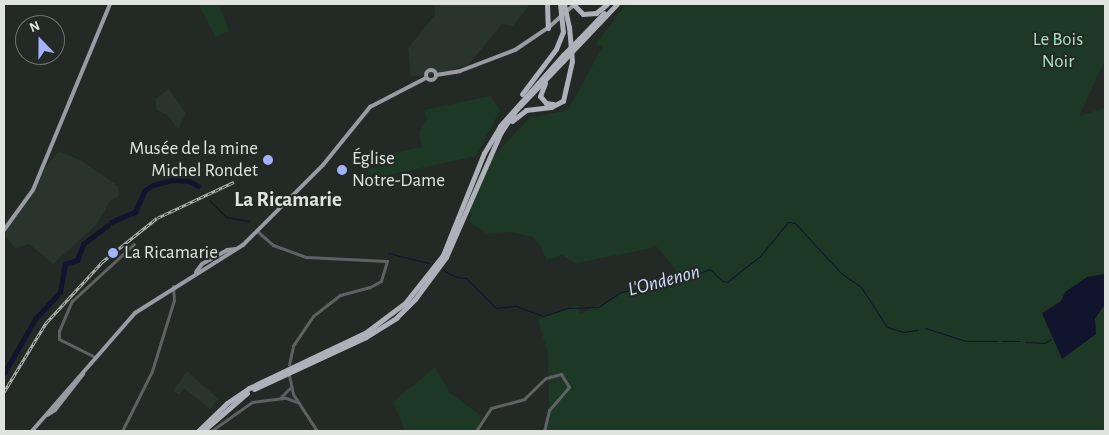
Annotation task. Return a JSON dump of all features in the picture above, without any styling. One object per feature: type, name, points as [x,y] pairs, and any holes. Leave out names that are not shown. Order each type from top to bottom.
[{"type":"highway","points":[[547,4],[548,28]]},
{"type":"highway","points":[[555,68],[540,90],[542,99],[549,104],[559,101],[566,84],[570,52],[560,4]]},
{"type":"highway","points":[[501,132],[526,110],[558,105],[566,94],[572,70],[564,4]]},
{"type":"highway","points":[[574,4],[583,14],[596,13],[607,4]]},
{"type":"highway","points":[[511,111],[615,4]]},
{"type":"highway","points":[[463,216],[484,153],[511,111],[556,49],[566,29]]},
{"type":"highway","points":[[203,431],[249,392],[366,337],[407,305],[437,271],[489,154],[501,132],[515,111],[563,58]]},
{"type":"highway","points":[[198,431],[227,403],[249,388],[365,334],[407,305]]},
{"type":"main road","points":[[4,230],[33,190],[110,4]]},
{"type":"main road","points":[[426,78],[432,80],[436,75],[460,71],[501,56],[548,28],[574,4]]},
{"type":"main road","points":[[32,431],[128,320],[173,286],[236,249],[257,231],[315,173],[370,107],[426,78],[429,70],[436,75]]},
{"type":"street","points":[[257,231],[273,246],[306,258],[386,260],[383,279],[370,287],[346,292],[326,304],[305,326],[288,365]]},
{"type":"street","points":[[95,357],[59,339],[59,331],[72,301],[134,244]]},
{"type":"street","points":[[122,431],[152,371],[174,300],[173,286]]},
{"type":"street","points":[[476,431],[491,408],[528,396],[546,378],[561,374],[569,387],[549,410],[544,431]]},
{"type":"street","points":[[289,375],[290,388],[297,402],[317,431]]},
{"type":"street","points":[[281,398],[290,388]]},
{"type":"street","points":[[212,431],[242,406],[258,400],[281,398],[297,402]]},
{"type":"shaded area","points":[[434,4],[530,4],[513,26],[502,24],[469,64],[437,75],[411,76],[408,48],[435,15]]},
{"type":"shaded area","points":[[169,89],[186,114],[178,129],[167,115],[156,109],[156,98]]},
{"type":"shaded area","points":[[58,151],[80,160],[118,186],[119,196],[110,201],[97,224],[53,264],[29,244],[15,248],[5,236],[9,219]]},
{"type":"shaded area","points":[[187,371],[218,399],[210,409],[184,388],[179,395],[173,391]]},
{"type":"green space","points":[[198,4],[219,4],[229,31],[216,37]]},
{"type":"green space","name":"Le Bois Noir","points":[[626,4],[1105,4],[1105,60],[1079,116],[1105,108],[1105,431],[543,431],[549,408],[548,354],[538,319],[578,304],[580,314],[634,287],[674,275],[676,270],[657,247],[576,263],[562,255],[546,260],[542,247],[533,237],[511,232],[486,233],[469,221],[472,213],[459,210],[476,183],[470,182],[529,118],[568,110],[603,46],[595,45]]},
{"type":"green space","points":[[490,96],[500,110],[476,156],[369,179],[367,169],[389,165],[388,154],[422,147],[419,133],[427,119],[424,110]]},
{"type":"green space","points":[[435,367],[449,392],[481,416],[478,431],[405,431],[393,402]]},
{"type":"water","points":[[1105,274],[1105,304],[1095,319],[1096,334],[1062,359],[1042,313],[1061,301],[1065,292],[1087,277]]},
{"type":"waterway","name":"L'Ondenon","points":[[111,222],[135,212],[145,190],[153,185],[172,180],[189,181],[198,186]]},
{"type":"waterway","name":"L'Ondenon","points":[[209,200],[226,217],[249,221]]},
{"type":"waterway","name":"L'Ondenon","points":[[443,270],[456,277],[466,278],[496,308],[516,306],[543,316],[568,308],[598,307],[621,292],[673,282],[710,269],[722,281],[727,282],[760,256],[788,222],[795,223],[841,273],[861,287],[887,327],[903,332],[918,330]]},
{"type":"waterway","points":[[4,373],[35,319],[60,292],[65,264],[77,260],[83,244],[108,225]]},
{"type":"waterway","name":"L'Ondenon","points":[[388,253],[429,263]]},
{"type":"waterway","name":"L'Ondenon","points":[[925,328],[966,341],[997,341]]},
{"type":"waterway","name":"L'Ondenon","points":[[1025,342],[1045,343],[1051,339]]},
{"type":"waterway","name":"L'Ondenon","points":[[1002,341],[1019,341]]},
{"type":"railway","points":[[4,392],[46,323],[102,262],[157,218],[234,182]]},
{"type":"place","name":"Musée de la mine Michel Rondet","points":[[268,160]]},
{"type":"place","name":"Église Notre-Dame","points":[[342,170]]},
{"type":"place","name":"La Ricamarie","points":[[113,253]]},
{"type":"district","name":"La Ricamarie","points":[[288,200]]}]
